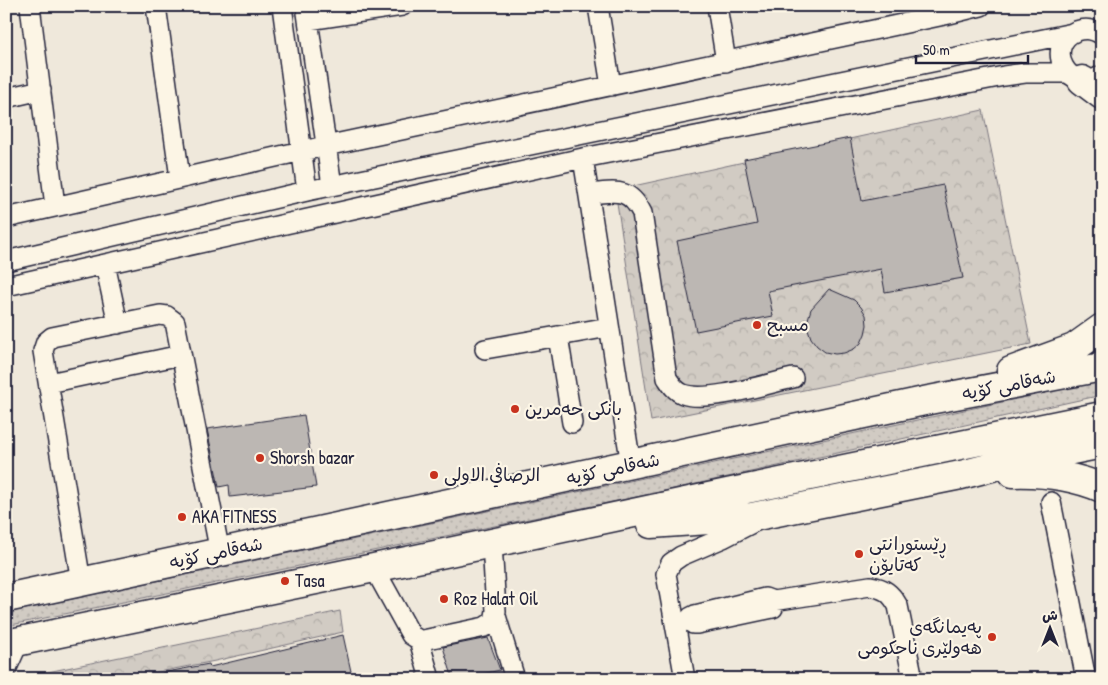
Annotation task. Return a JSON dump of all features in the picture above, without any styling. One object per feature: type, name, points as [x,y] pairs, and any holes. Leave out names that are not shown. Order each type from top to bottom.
[{"type":"highway","points":[[929,400],[1074,348],[1102,328]]},
{"type":"highway","name":"شەقامی کۆیە","points":[[6,598],[929,400],[1102,367]]},
{"type":"highway","points":[[14,642],[1102,416]]},
{"type":"highway","points":[[558,529],[730,519],[773,513],[1102,444]]},
{"type":"highway","points":[[961,475],[1042,473],[1075,478],[1102,488]]},
{"type":"street","points":[[30,6],[55,206]]},
{"type":"street","points":[[156,6],[180,178]]},
{"type":"street","points":[[282,6],[307,191]]},
{"type":"street","points":[[332,186],[307,13],[402,6]]},
{"type":"street","points":[[598,6],[611,86]]},
{"type":"street","points":[[717,6],[726,62]]},
{"type":"street","points":[[6,218],[302,151],[726,62],[981,6]]},
{"type":"street","points":[[1088,81],[1061,62],[1061,48],[1063,42],[1091,31]]},
{"type":"street","points":[[6,261],[307,191],[1091,31]]},
{"type":"street","points":[[6,286],[583,158],[1004,76],[1025,73],[1088,81]]},
{"type":"street","points":[[6,98],[41,90]]},
{"type":"street","points":[[583,158],[631,465]]},
{"type":"street","points":[[589,194],[620,192],[626,194],[642,213],[667,378],[674,388],[681,394],[700,397],[715,396],[792,378]]},
{"type":"street","points":[[105,264],[118,324]]},
{"type":"street","points":[[81,582],[44,351],[46,342],[52,337],[160,315],[167,316],[174,322],[220,553]]},
{"type":"street","points":[[485,349],[609,327]]},
{"type":"street","points":[[558,336],[572,423]]},
{"type":"street","points":[[49,383],[181,355]]},
{"type":"street","points":[[1051,502],[1086,679]]},
{"type":"street","points":[[685,679],[666,574],[671,563],[681,556],[773,513]]},
{"type":"street","points":[[492,543],[496,616],[515,679]]},
{"type":"street","points":[[374,568],[411,635],[419,640],[430,679]]},
{"type":"street","points":[[773,601],[870,586],[879,587],[887,591],[894,598],[898,606],[913,679]]},
{"type":"street","points":[[419,640],[485,627],[494,621],[496,616]]},
{"type":"street","points":[[6,670],[15,650],[14,642]]},
{"type":"green space","points":[[983,110],[1031,344],[651,421],[615,190]]},
{"type":"green space","points":[[1092,383],[1102,383],[1102,395],[641,496],[6,626],[6,613]]},
{"type":"green space","points":[[340,611],[343,632],[215,661],[122,679],[40,679],[43,673]]},
{"type":"building","points":[[850,138],[862,201],[943,185],[963,278],[885,292],[881,269],[768,291],[773,316],[696,331],[677,241],[757,224],[744,159]]},
{"type":"building","points":[[829,289],[854,300],[866,315],[867,325],[861,343],[854,349],[844,353],[825,352],[811,338],[808,329],[811,309]]},
{"type":"building","name":"Shorsh bazar","points":[[304,415],[316,487],[230,497],[229,485],[219,487],[207,429]]},
{"type":"building","points":[[343,635],[352,676],[341,679],[162,679],[162,673],[209,664],[210,667]]},
{"type":"building","points":[[488,638],[500,670],[461,679],[453,679],[443,647]]},
{"type":"place","name":"مسبح","points":[[757,325]]},
{"type":"place","name":"بانكی حه‌مرین","points":[[515,409]]},
{"type":"place","name":"Shorsh bazar","points":[[260,458]]},
{"type":"place","name":"الرصافي الاولى","points":[[434,475]]},
{"type":"place","name":"AKA FITNESS","points":[[182,517]]},
{"type":"place","name":"ڕێستورانتی کەتایۆن","points":[[859,554]]},
{"type":"place","name":"Tasa","points":[[285,581]]},
{"type":"place","name":"Roz Halat Oil","points":[[444,599]]},
{"type":"place","name":"پەیمانگەی هەولێری ناحکومی","points":[[992,637]]}]
